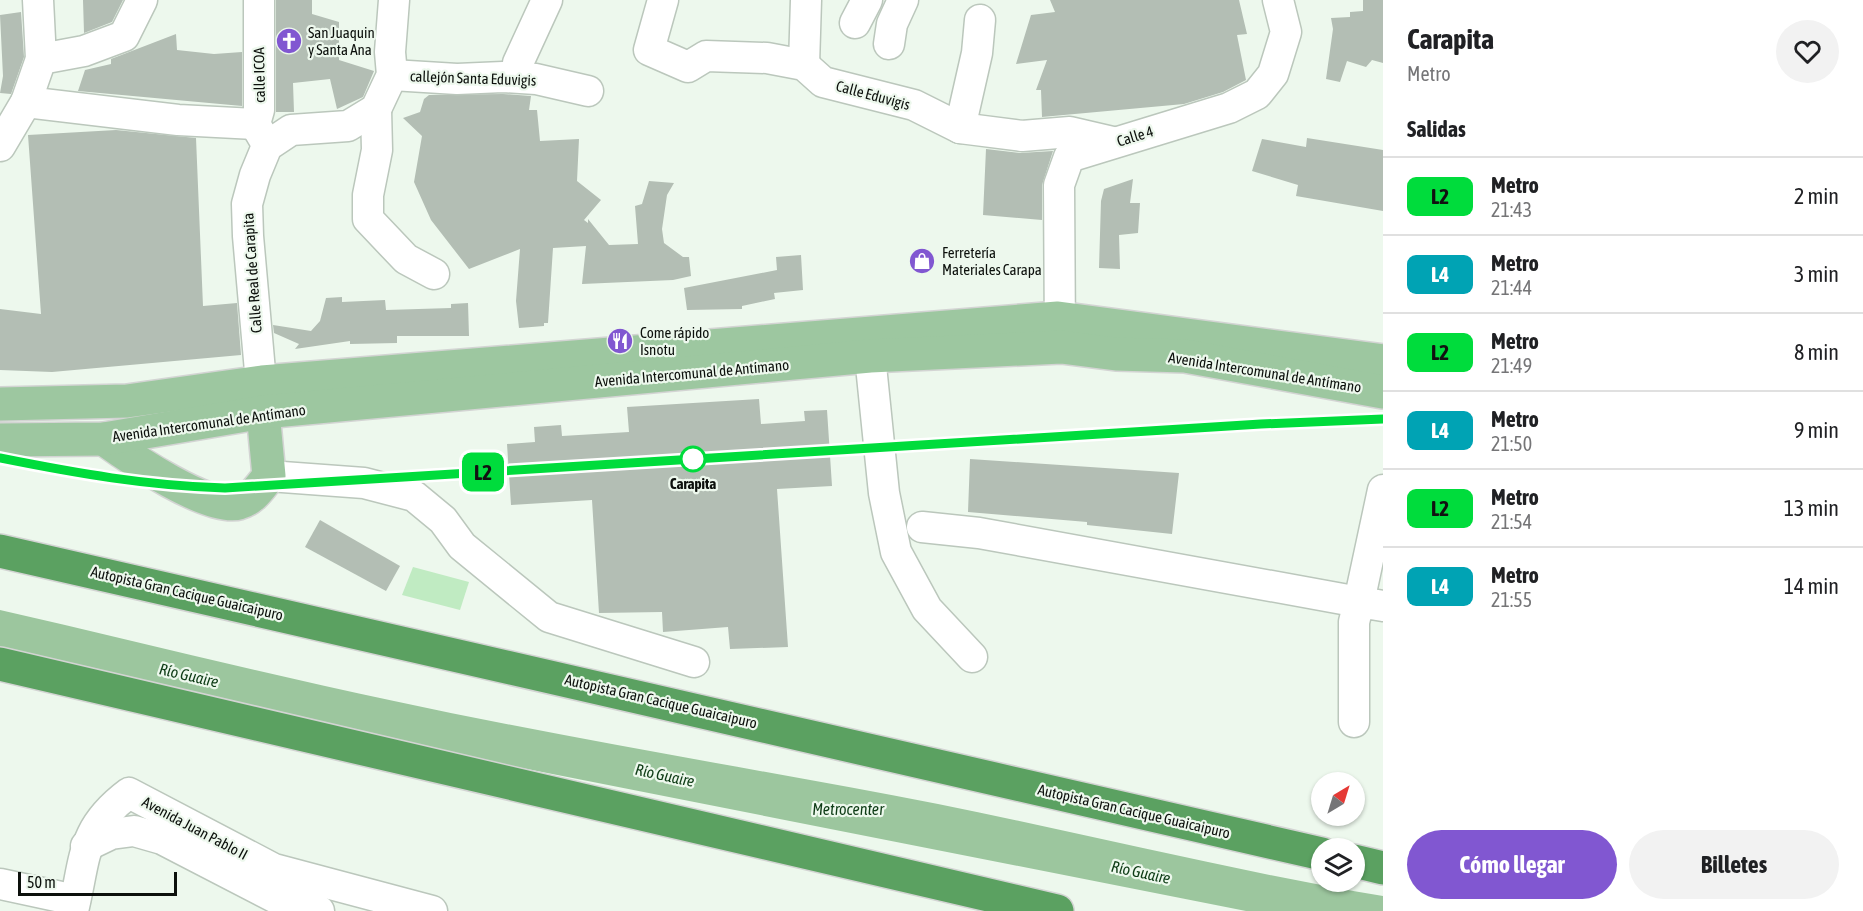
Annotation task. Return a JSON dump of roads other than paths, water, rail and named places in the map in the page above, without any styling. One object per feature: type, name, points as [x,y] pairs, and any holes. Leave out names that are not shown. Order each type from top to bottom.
[{"type":"highway","name":"Autopista Gran Cacique Guaicaipuro","points":[[0,551],[1311,851]]},
{"type":"highway","points":[[0,664],[1057,911]]},
{"type":"highway","points":[[1365,864],[1383,868]]},
{"type":"main road","name":"Avenida Intercomunal de Antímano","points":[[0,404],[263,397],[870,356],[1059,333],[1116,354],[1185,356],[1383,392]]},
{"type":"main road","name":"Avenida Intercomunal de Antímano","points":[[0,440],[104,439],[263,397],[1059,333],[1383,361]]},
{"type":"main road","points":[[104,439],[141,466],[210,502],[224,505],[238,504],[252,497],[269,476],[263,397]]},
{"type":"street","points":[[0,146],[26,102],[41,59],[38,0]]},
{"type":"street","points":[[41,59],[84,51],[124,36],[142,0]]},
{"type":"street","name":"calle ICOA","points":[[259,0],[261,135]]},
{"type":"street","points":[[394,0],[390,52],[392,75],[376,109],[377,150],[368,195],[368,219],[406,259],[434,274]]},
{"type":"street","points":[[516,78],[518,63],[547,0]]},
{"type":"street","name":"Calle Eduvigis","points":[[663,0],[649,50],[688,67],[706,56],[767,58],[804,65],[823,82],[914,105],[960,128],[1022,135],[1070,132],[1113,142]]},
{"type":"street","points":[[804,65],[806,0]]},
{"type":"street","points":[[889,44],[892,24],[903,0]]},
{"type":"street","name":"Calle 4","points":[[1059,333],[1059,184],[1069,157],[1229,108],[1257,94],[1273,74],[1286,32],[1278,0]]},
{"type":"street","points":[[960,128],[977,53],[980,20]]},
{"type":"street","name":"callejón Santa Eduvigis","points":[[392,75],[457,79],[536,79],[588,91]]},
{"type":"street","points":[[26,102],[177,120],[261,135],[291,130],[348,126],[376,109]]},
{"type":"street","name":"Calle Real de Carapita","points":[[261,135],[255,175],[247,204],[263,397]]},
{"type":"street","points":[[870,356],[884,493],[896,552],[927,609],[972,657]]},
{"type":"street","points":[[269,476],[364,483],[414,496],[443,520],[462,546],[549,617],[694,662]]},
{"type":"street","points":[[1354,722],[1354,622],[1371,604],[1370,549],[1383,490]]},
{"type":"street","points":[[922,527],[979,533],[1371,604]]},
{"type":"street","name":"Avenida Juan Pablo II","points":[[86,846],[102,816],[129,793],[274,869],[432,911]]},
{"type":"street","name":"Avenida Juan Pablo II","points":[[86,846],[111,834],[134,831],[162,839],[278,899],[319,911]]},
{"type":"street","points":[[0,884],[74,905],[86,846]]},
{"type":"water","name":"Metrocenter","points":[[0,610],[394,701],[598,742],[938,804],[1311,883],[1311,892],[1361,892],[1383,896],[1383,911],[1246,911],[370,738],[0,650]]},
{"type":"metro line","name":"L2","points":[[0,458],[97,478],[161,486],[225,488],[1261,424],[1383,419]]},
{"type":"place","name":"San Juaquin y Santa Ana","points":[[289,41]]},
{"type":"place","name":"Ferretería Materiales Carapa","points":[[922,261]]},
{"type":"place","name":"Come rápido Isnotu","points":[[620,341]]},
{"type":"place","name":"Carapita","points":[[693,459]]},
{"type":"water label","name":"Río Guaire","points":[[189,675]]},
{"type":"water label","name":"Río Guaire","points":[[665,775]]},
{"type":"water label","name":"Río Guaire","points":[[1141,872]]}]
